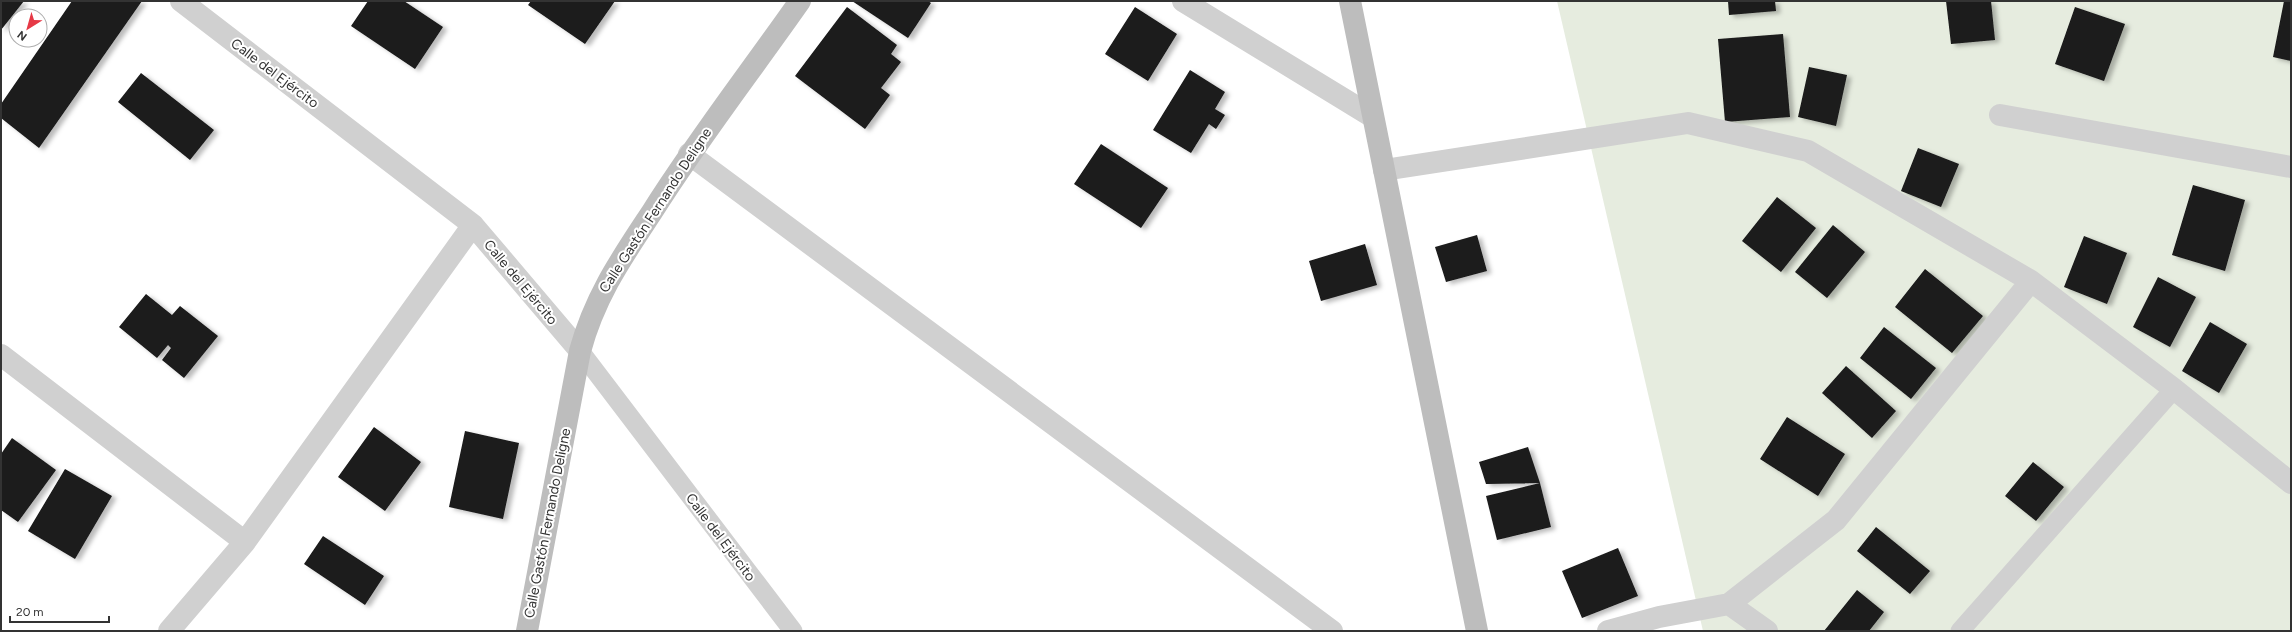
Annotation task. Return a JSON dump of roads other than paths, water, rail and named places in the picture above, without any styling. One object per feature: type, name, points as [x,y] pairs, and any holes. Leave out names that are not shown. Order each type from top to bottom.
[{"type":"street","name":"Calle del Ejército","points":[[181,1],[473,225],[580,351]]},
{"type":"street","name":"Calle Gastón Fernando Deligne","points":[[527,631],[580,351],[588,322],[606,282],[689,154],[800,1]]},
{"type":"street","points":[[1184,1],[1373,117]]},
{"type":"street","points":[[1350,1],[1477,631]]},
{"type":"street","points":[[2000,115],[2291,167]]},
{"type":"street","points":[[1384,170],[1688,123],[1808,151],[2031,281],[2174,389],[2291,483]]},
{"type":"street","points":[[689,154],[1332,631]]},
{"type":"street","points":[[169,631],[246,542],[473,225]]},
{"type":"street","points":[[1608,631],[1662,624],[1729,604],[1836,520],[2031,281]]},
{"type":"street","points":[[1,355],[246,542]]},
{"type":"street","points":[[1729,604],[1767,631]]},
{"type":"lane","name":"Calle del Ejército","points":[[580,351],[793,631]]},
{"type":"lane","points":[[1960,631],[2174,389]]}]
